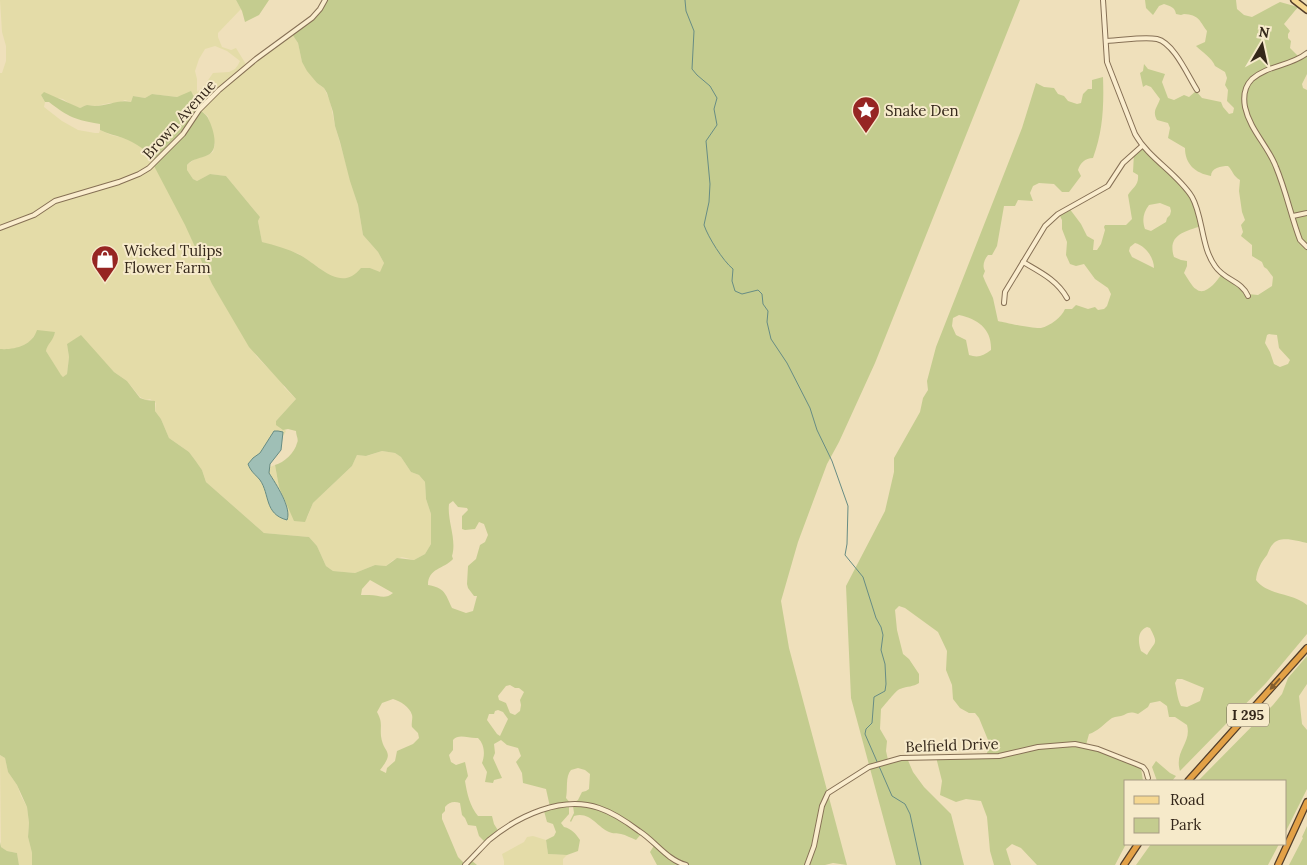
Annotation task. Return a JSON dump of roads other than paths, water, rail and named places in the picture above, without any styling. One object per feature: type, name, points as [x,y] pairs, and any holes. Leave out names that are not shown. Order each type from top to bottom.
[{"type":"highway","name":"I 295","points":[[1189,780],[1307,648]]},
{"type":"highway","points":[[1278,865],[1307,802]]},
{"type":"highway","points":[[1124,865],[1137,845]]},
{"type":"main road","points":[[1294,0],[1307,10]]},
{"type":"street","name":"Brown Avenue","points":[[0,228],[34,215],[55,201],[127,179],[149,168],[183,134],[199,110],[219,90],[312,18],[325,0]]},
{"type":"street","points":[[1103,0],[1108,62],[1130,123],[1142,146],[1178,180],[1191,196],[1213,264],[1224,277],[1244,287],[1248,296]]},
{"type":"street","points":[[1106,41],[1152,39],[1164,42],[1175,54],[1197,90]]},
{"type":"street","points":[[1307,54],[1299,59],[1266,70],[1253,79],[1246,88],[1244,95],[1245,108],[1253,129],[1268,148],[1277,168],[1300,240],[1307,247]]},
{"type":"street","points":[[1004,303],[1005,292],[1045,226],[1058,214],[1108,186],[1123,163],[1142,146]]},
{"type":"street","points":[[1293,216],[1307,213]]},
{"type":"street","points":[[1023,262],[1052,279],[1068,298]]},
{"type":"street","name":"Belfield Drive","points":[[807,865],[814,846],[822,806],[828,793],[871,767],[897,759],[999,756],[1038,747],[1075,744],[1098,749],[1142,767],[1146,771],[1148,778]]},
{"type":"street","points":[[465,865],[489,841],[530,814],[579,804],[600,808],[616,816],[642,832],[677,861],[686,865]]},
{"type":"water","points":[[274,431],[283,432],[281,450],[270,464],[269,473],[285,503],[288,515],[287,520],[274,513],[263,485],[248,464],[260,453]]},
{"type":"waterway","points":[[685,0],[686,11],[694,31],[692,69],[710,86],[717,98],[714,109],[717,125],[706,141],[710,184],[709,202],[704,225],[716,248],[733,269],[732,281],[735,291],[742,294],[758,290],[762,294],[763,304],[768,311],[767,322],[771,339],[787,363],[810,408],[848,506],[845,555],[863,577],[883,635],[881,650],[885,664],[885,691],[874,697],[872,723],[866,729],[865,734],[892,796],[905,804],[910,814],[921,865]]},
{"type":"place","name":"Snake Den","points":[[866,134]]},
{"type":"place","name":"Wicked Tulips Flower Farm","points":[[105,283]]}]
